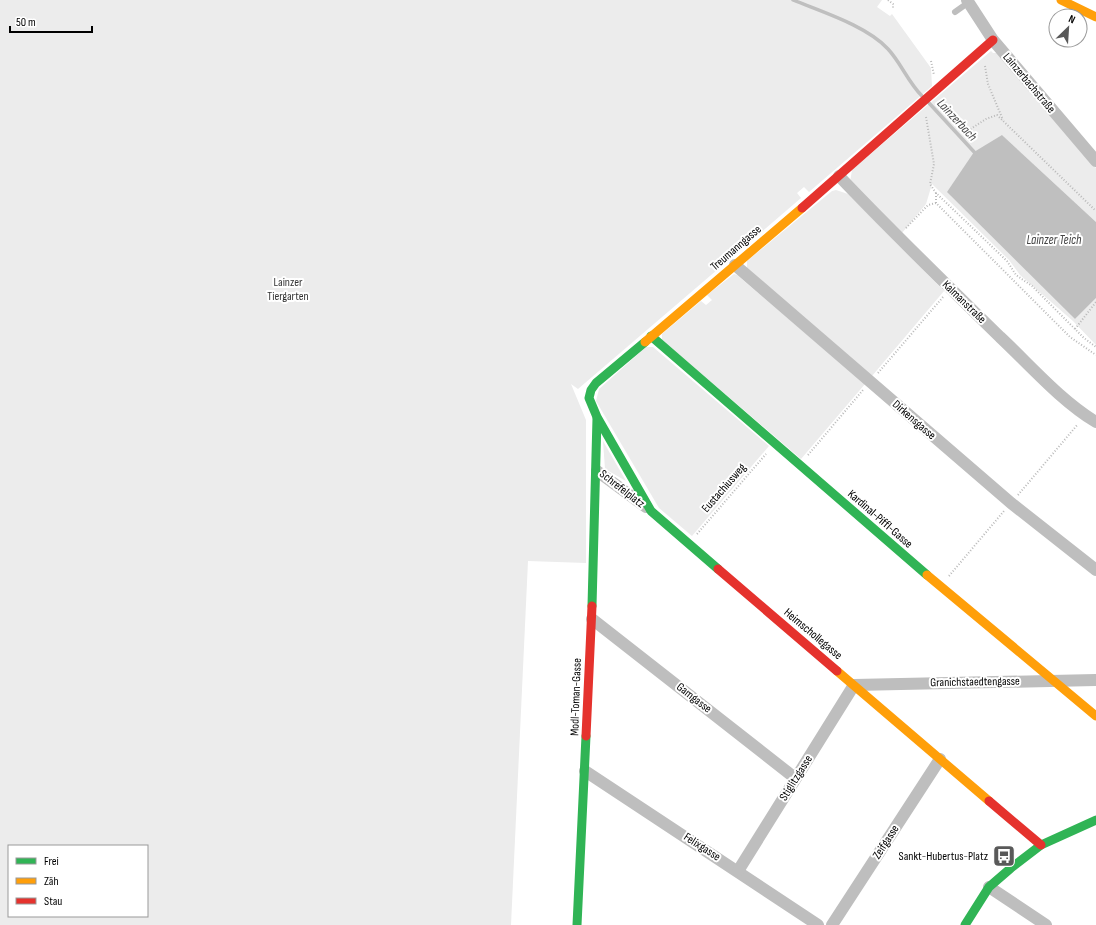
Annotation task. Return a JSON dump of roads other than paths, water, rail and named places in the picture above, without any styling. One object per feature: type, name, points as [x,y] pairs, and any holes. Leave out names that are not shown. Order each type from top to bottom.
[{"type":"street","points":[[1061,0],[1096,17]]},
{"type":"street","name":"Lainzerbachstraße","points":[[968,1],[997,45],[1096,161]]},
{"type":"street","name":"Treumanngasse","points":[[597,417],[589,398],[590,390],[596,383],[839,176],[981,51],[997,45]]},
{"type":"street","name":"Kalmanstraße","points":[[839,176],[1049,384],[1085,415],[1096,422]]},
{"type":"street","name":"Dirkensgasse","points":[[735,265],[1011,503],[1096,570]]},
{"type":"street","name":"Kardinal-Piffl-Gasse","points":[[651,336],[774,444],[1096,716]]},
{"type":"street","name":"Schrefelplatz","points":[[597,417],[597,471],[651,511]]},
{"type":"street","name":"Heimschollegasse","points":[[597,417],[651,511],[1041,845]]},
{"type":"street","name":"Modl-Toman-Gasse","points":[[577,925],[592,619],[597,471]]},
{"type":"street","name":"Gamgasse","points":[[592,619],[795,778]]},
{"type":"street","name":"Granichstaedtengasse","points":[[854,685],[1096,680]]},
{"type":"street","name":"Stiglitzgasse","points":[[738,872],[854,685]]},
{"type":"street","name":"Zeifgasse","points":[[832,925],[940,759]]},
{"type":"street","name":"Felixgasse","points":[[585,771],[818,925]]},
{"type":"street","points":[[965,925],[989,887],[1011,868],[1041,845],[1096,820]]},
{"type":"street","points":[[989,887],[1046,925]]},
{"type":"lane","points":[[955,12],[968,1]]},
{"type":"water","name":"Lainzer Teich","points":[[1002,135],[1096,222],[1096,298],[1075,319],[947,192],[974,152]]},
{"type":"waterway","name":"Lainzerbach","points":[[793,0],[844,20],[868,33],[879,41],[893,54],[917,91],[922,96]]},
{"type":"waterway","name":"Lainzerbach","points":[[929,103],[976,154]]},
{"type":"place","name":"Sankt-Hubertus-Platz","points":[[1004,856]]},
{"type":"park label","name":"Lainzer Tiergarten","points":[[288,289]]}]
